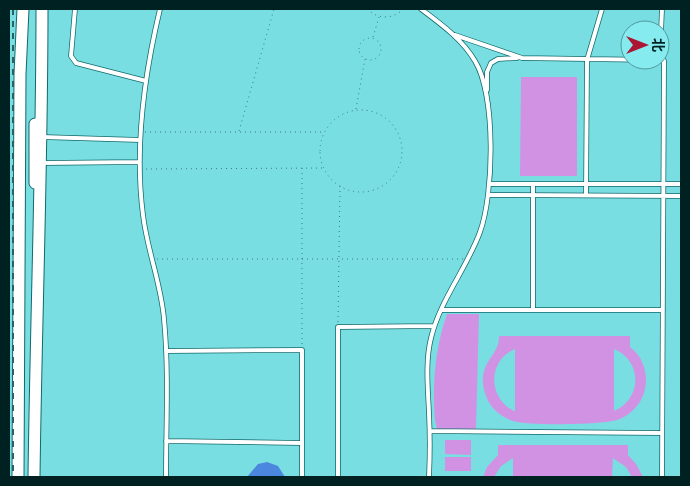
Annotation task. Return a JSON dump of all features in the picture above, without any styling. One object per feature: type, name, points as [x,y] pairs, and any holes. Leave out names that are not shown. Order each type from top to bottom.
[{"type":"highway","points":[[18,477],[20,74],[23,9]]},
{"type":"highway","points":[[38,9],[34,162],[38,237]]},
{"type":"highway","points":[[34,477],[38,237],[42,163],[42,9]]},
{"type":"lane","points":[[75,9],[71,56],[73,60],[76,63],[146,81]]},
{"type":"lane","points":[[160,9],[146,81],[140,132],[139,162],[142,213],[164,316],[166,351],[166,477]]},
{"type":"lane","points":[[421,9],[453,34],[476,62],[487,95]]},
{"type":"lane","points":[[586,196],[587,60],[602,9]]},
{"type":"lane","points":[[453,34],[522,58]]},
{"type":"lane","points":[[429,477],[428,353],[434,326],[480,232],[488,195],[490,127],[487,72],[490,63],[498,59],[522,58],[620,60]]},
{"type":"lane","points":[[662,477],[664,70]]},
{"type":"lane","points":[[42,137],[140,140]]},
{"type":"lane","points":[[42,163],[139,162]]},
{"type":"lane","points":[[489,184],[681,184]]},
{"type":"lane","points":[[533,184],[533,310]]},
{"type":"lane","points":[[488,195],[681,196]]},
{"type":"lane","points":[[442,310],[663,310]]},
{"type":"lane","points":[[338,477],[338,327],[434,326]]},
{"type":"lane","points":[[166,351],[302,350],[302,477]]},
{"type":"lane","points":[[430,431],[661,433]]},
{"type":"lane","points":[[166,441],[302,443]]},
{"type":"path","points":[[239,132],[274,9]]},
{"type":"path","points":[[367,9],[379,16],[396,16],[403,9]]},
{"type":"path","points":[[372,38],[379,16]]},
{"type":"path","points":[[372,38],[380,44],[380,54],[372,60],[361,54],[361,43],[366,39],[372,38]]},
{"type":"path","points":[[356,110],[366,58]]},
{"type":"path","points":[[356,110],[380,114],[392,124],[402,146],[401,162],[388,182],[374,190],[359,192],[340,186],[330,178],[324,168],[320,148],[325,132],[334,120],[356,110]]},
{"type":"path","points":[[140,132],[325,132]]},
{"type":"path","points":[[302,168],[302,350]]},
{"type":"path","points":[[140,169],[324,168]]},
{"type":"path","points":[[338,327],[340,186]]},
{"type":"path","points":[[151,259],[468,259]]},
{"type":"shaded area","points":[[521,77],[577,77],[577,176],[520,176]]},
{"type":"shaded area","points":[[447,314],[479,314],[476,429],[437,429],[434,407],[435,366]]},
{"type":"shaded area","points":[[499,336],[630,336],[630,347],[642,361],[645,370],[646,386],[642,398],[626,416],[612,421],[584,424],[550,424],[513,421],[504,417],[493,408],[486,396],[483,385],[485,368],[498,343]],"holes":[[[515,349],[515,411],[514,411],[499,398],[494,380],[499,362]],[[614,349],[630,362],[635,380],[630,398],[614,411]]]},
{"type":"shaded area","points":[[445,440],[471,440],[471,455],[445,454]]},
{"type":"shaded area","points":[[498,445],[628,445],[628,455],[636,464],[643,477],[632,477],[626,467],[613,458],[612,477],[513,477],[513,458],[501,466],[494,477],[483,477],[487,467],[498,455]]},
{"type":"shaded area","points":[[445,457],[471,457],[471,471],[445,471]]},
{"type":"water","points":[[267,462],[278,466],[285,477],[247,477],[258,464]]},
{"type":"railway","points":[[13,9],[13,477]]}]
